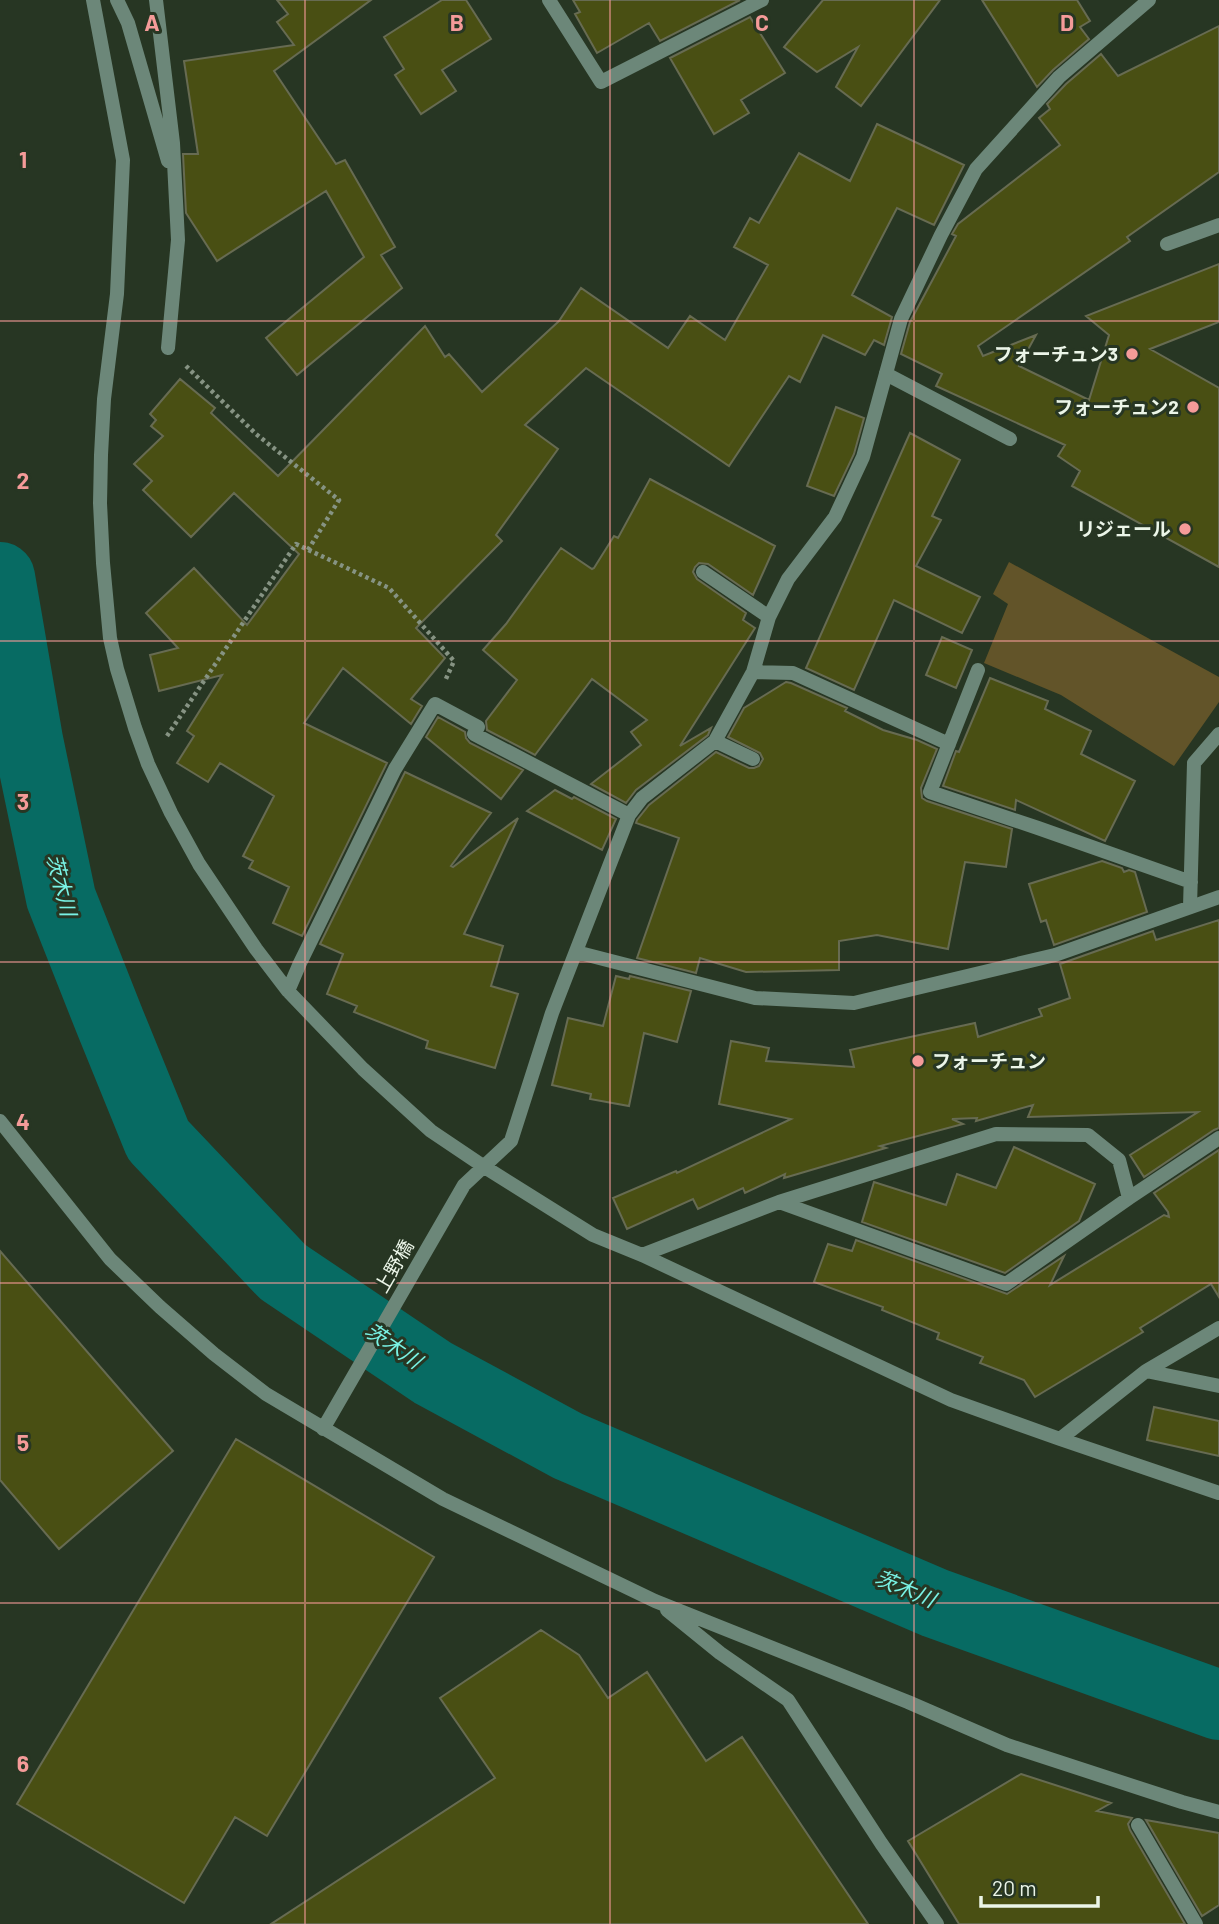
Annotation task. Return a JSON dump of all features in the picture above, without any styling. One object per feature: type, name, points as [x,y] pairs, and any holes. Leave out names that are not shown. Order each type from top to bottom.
[{"type":"street","points":[[93,0],[123,160],[117,294],[104,399],[101,454],[100,503],[110,638],[131,718],[148,764],[199,864],[248,938],[288,991],[363,1069],[431,1131],[593,1235],[642,1255],[951,1400],[1219,1493]]},
{"type":"street","points":[[117,0],[128,23],[175,186]]},
{"type":"street","points":[[156,0],[173,143],[178,240],[167,348]]},
{"type":"street","points":[[549,0],[601,82],[762,0]]},
{"type":"street","points":[[288,991],[396,769],[435,704],[478,727],[474,734],[629,815],[642,798],[715,741],[753,672],[769,617],[788,579],[835,517],[863,457],[901,319],[976,169],[1059,77],[1149,0]]},
{"type":"street","points":[[1167,244],[1219,225]]},
{"type":"street","points":[[886,374],[1010,439]]},
{"type":"street","points":[[703,572],[769,617]]},
{"type":"street","points":[[978,670],[930,792],[1191,882]]},
{"type":"street","points":[[753,672],[793,673],[949,744]]},
{"type":"street","points":[[1190,907],[1194,764],[1219,734]]},
{"type":"street","points":[[715,741],[753,759]]},
{"type":"street","name":"上野橋","points":[[323,1429],[464,1185],[511,1141],[552,1013],[629,815]]},
{"type":"street","points":[[576,952],[755,998],[854,1003],[1055,955],[1219,897]]},
{"type":"street","points":[[0,1121],[110,1259],[214,1354],[266,1394],[443,1499],[655,1601],[908,1702],[1007,1745],[1219,1812]]},
{"type":"street","points":[[642,1255],[779,1202],[996,1133],[1088,1135],[1119,1160],[1129,1198]]},
{"type":"street","points":[[779,1202],[1006,1284],[1219,1138]]},
{"type":"street","points":[[1060,1439],[1146,1371],[1219,1328]]},
{"type":"street","points":[[1146,1371],[1219,1386]]},
{"type":"street","points":[[655,1601],[720,1653],[788,1700],[937,1924]]},
{"type":"street","points":[[1138,1825],[1196,1924]]},
{"type":"path","points":[[167,348],[256,434],[339,500],[308,550]]},
{"type":"path","points":[[148,764],[296,544],[389,588],[454,661],[435,704]]},
{"type":"shaded area","points":[[1009,562],[1219,677],[1219,702],[1174,766],[1061,695],[984,663],[1008,604],[993,594]]},
{"type":"building","points":[[277,0],[371,0],[274,71],[336,164],[345,160],[395,247],[381,255],[402,288],[297,375],[266,338],[364,257],[326,191],[217,261],[186,213],[183,154],[198,154],[184,61],[294,45],[277,22],[288,14]]},
{"type":"building","points":[[442,0],[466,0],[491,39],[442,70],[456,91],[421,114],[395,75],[404,69],[384,37]]},
{"type":"building","points":[[573,0],[740,0],[660,41],[649,23],[597,53],[575,14],[580,12]]},
{"type":"building","points":[[823,0],[940,0],[861,106],[836,87],[858,47],[817,72],[784,47]]},
{"type":"building","points":[[982,0],[1077,0],[1090,21],[1080,27],[1089,39],[1037,87]]},
{"type":"building","points":[[750,17],[785,73],[741,100],[749,113],[714,134],[670,58]]},
{"type":"building","points":[[1219,26],[1219,172],[1127,237],[1130,241],[978,346],[983,356],[1036,335],[1019,366],[1089,400],[1109,335],[1086,316],[1219,264],[1219,322],[1150,349],[1219,388],[1219,567],[1072,486],[1080,471],[1058,456],[1065,445],[936,386],[942,374],[901,354],[910,322],[956,236],[952,234],[958,224],[1060,145],[1039,118],[1050,109],[1047,104],[1066,84],[1101,54],[1118,76]]},
{"type":"building","points":[[877,124],[964,165],[934,225],[897,208],[852,295],[892,317],[884,345],[874,340],[865,355],[823,335],[800,382],[789,376],[729,466],[586,368],[525,425],[558,449],[496,535],[502,541],[416,628],[445,658],[411,699],[422,706],[411,724],[343,668],[304,723],[387,763],[302,936],[273,923],[289,887],[249,868],[253,861],[243,856],[274,796],[220,763],[208,782],[177,763],[194,736],[187,731],[222,675],[159,691],[150,655],[178,648],[146,613],[194,568],[247,625],[299,554],[234,493],[191,537],[143,490],[152,481],[134,464],[163,436],[151,426],[156,420],[150,414],[180,379],[215,408],[211,413],[278,476],[425,326],[445,357],[449,354],[482,392],[559,321],[581,288],[668,348],[690,316],[725,340],[768,265],[734,247],[750,218],[759,223],[799,153],[850,181]]},
{"type":"building","points":[[836,407],[864,418],[854,454],[834,496],[807,486]]},
{"type":"building","points":[[910,433],[960,460],[932,516],[941,520],[916,566],[980,597],[962,633],[894,600],[854,690],[806,668]]},
{"type":"building","points":[[650,479],[775,546],[753,595],[708,564],[699,563],[695,567],[693,572],[697,579],[746,613],[743,620],[755,628],[680,746],[711,728],[708,735],[636,790],[626,803],[591,784],[641,745],[631,732],[647,720],[592,679],[535,755],[487,730],[486,721],[517,680],[483,650],[506,624],[561,548],[594,568],[614,536],[618,538]]},
{"type":"building","points":[[942,637],[972,650],[956,688],[926,675]]},
{"type":"building","points":[[990,678],[1048,701],[1045,709],[1091,731],[1081,754],[1135,781],[1105,841],[1016,800],[1015,810],[943,786]]},
{"type":"building","points":[[786,682],[847,708],[845,711],[883,730],[937,749],[921,788],[922,798],[1012,829],[1006,867],[965,862],[948,949],[877,935],[839,941],[839,970],[746,972],[700,958],[696,973],[637,958],[679,838],[636,823],[637,820],[649,805],[716,752],[749,768],[759,766],[763,759],[760,753],[728,737],[744,708]]},
{"type":"building","points":[[438,717],[465,732],[470,743],[523,770],[501,799],[426,737]]},
{"type":"building","points":[[405,772],[491,813],[451,866],[453,867],[518,818],[464,934],[503,946],[491,986],[518,994],[495,1068],[426,1048],[428,1041],[354,1012],[357,1006],[327,994],[343,954],[320,944]]},
{"type":"building","points":[[555,790],[616,819],[602,850],[527,811]]},
{"type":"building","points":[[1102,861],[1122,868],[1124,872],[1135,872],[1147,912],[1054,945],[1046,920],[1041,922],[1029,884]]},
{"type":"building","points":[[1219,920],[1219,1128],[1144,1177],[1130,1155],[1198,1112],[1028,1117],[1033,1105],[976,1121],[977,1118],[952,1119],[963,1124],[880,1146],[886,1148],[784,1178],[785,1174],[745,1193],[743,1188],[698,1209],[693,1199],[627,1229],[613,1198],[676,1171],[677,1173],[791,1119],[719,1104],[731,1041],[769,1048],[766,1061],[854,1067],[850,1050],[975,1023],[978,1037],[1042,1016],[1039,1009],[1070,998],[1060,964],[1153,931],[1156,940]]},
{"type":"building","points":[[616,976],[629,979],[630,976],[691,991],[677,1042],[644,1033],[629,1106],[590,1099],[591,1094],[552,1085],[568,1018],[603,1026]]},
{"type":"building","points":[[1014,1147],[1095,1184],[1079,1221],[1005,1273],[862,1222],[874,1182],[946,1205],[957,1174],[996,1188]]},
{"type":"building","points":[[1219,1150],[1219,1297],[1211,1284],[1140,1328],[1143,1332],[1035,1397],[1024,1380],[980,1363],[983,1357],[937,1339],[939,1333],[882,1310],[883,1307],[814,1282],[828,1244],[852,1251],[856,1240],[1007,1294],[1064,1256],[1050,1285],[1164,1215],[1169,1217],[1154,1193]]},
{"type":"building","points":[[0,1251],[173,1451],[59,1549],[0,1480]]},
{"type":"building","points":[[1154,1407],[1219,1421],[1219,1456],[1147,1440]]},
{"type":"building","points":[[236,1439],[434,1557],[267,1836],[235,1817],[184,1903],[17,1804]]},
{"type":"building","points":[[541,1630],[579,1655],[608,1698],[647,1672],[706,1761],[742,1737],[868,1924],[271,1924],[495,1778],[440,1698]]},
{"type":"building","points":[[1021,1774],[1111,1803],[1097,1811],[1132,1818],[1128,1824],[1130,1830],[1185,1924],[959,1924],[908,1841]]},
{"type":"building","points":[[1146,1820],[1219,1833],[1219,1905],[1202,1916]]},
{"type":"waterway","name":"茨木川","points":[[0,577],[28,740],[61,898],[158,1140],[283,1272],[433,1373],[568,1446],[935,1603],[1219,1705]]},
{"type":"place","name":"フォーチュン3","points":[[1132,354]]},
{"type":"place","name":"フォーチュン2","points":[[1193,407]]},
{"type":"place","name":"リジェール","points":[[1185,529]]},
{"type":"place","name":"フォーチュン","points":[[918,1061]]}]
